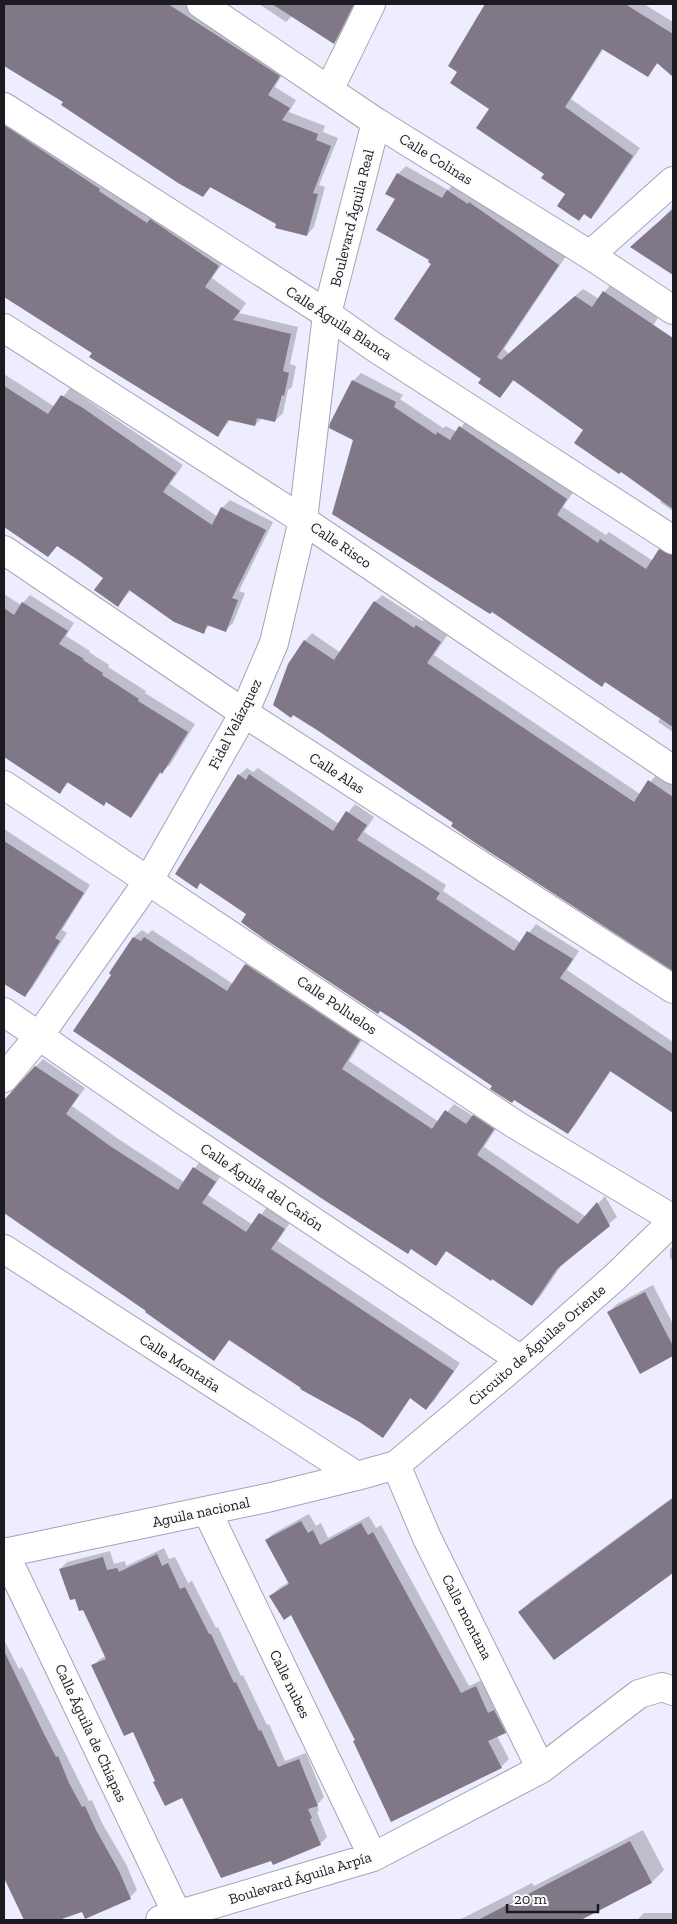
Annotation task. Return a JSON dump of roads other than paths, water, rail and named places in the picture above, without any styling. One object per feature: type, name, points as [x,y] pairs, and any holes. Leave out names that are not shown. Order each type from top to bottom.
[{"type":"street","name":"Calle Colinas","points":[[202,4],[376,122],[590,255],[673,310]]},
{"type":"street","points":[[329,90],[371,4]]},
{"type":"street","name":"Calle Águila Blanca","points":[[4,107],[327,314],[673,540]]},
{"type":"street","name":"Boulevard Águila Real","points":[[327,314],[376,122]]},
{"type":"street","points":[[590,255],[673,181]]},
{"type":"street","name":"Fidel Velázquez","points":[[4,1078],[39,1036],[149,880],[244,713],[274,644],[303,520],[327,314]]},
{"type":"street","name":"Calle Risco","points":[[4,328],[303,520],[673,770]]},
{"type":"street","name":"Calle Alas","points":[[4,550],[244,713],[673,990]]},
{"type":"street","name":"Calle Polluelos","points":[[4,785],[516,1124],[673,1220]]},
{"type":"street","name":"Calle Águila del Cañón","points":[[4,1012],[175,1130],[521,1360]]},
{"type":"street","name":"Circuito de Águilas Oriente","points":[[396,1465],[521,1360],[614,1278],[673,1220]]},
{"type":"street","name":"Calle Montaña","points":[[4,1249],[357,1476]]},
{"type":"street","name":"Aguila nacional","points":[[4,1553],[207,1512],[396,1465]]},
{"type":"street","name":"Calle montana","points":[[396,1465],[427,1538],[541,1768]]},
{"type":"street","name":"Calle nubes","points":[[207,1512],[373,1857]]},
{"type":"street","name":"Calle Águila de Chiapas","points":[[4,1553],[168,1917]]},
{"type":"street","name":"Boulevard Águila Arpía","points":[[168,1917],[373,1857],[541,1768],[639,1694],[662,1687],[673,1691]]}]
